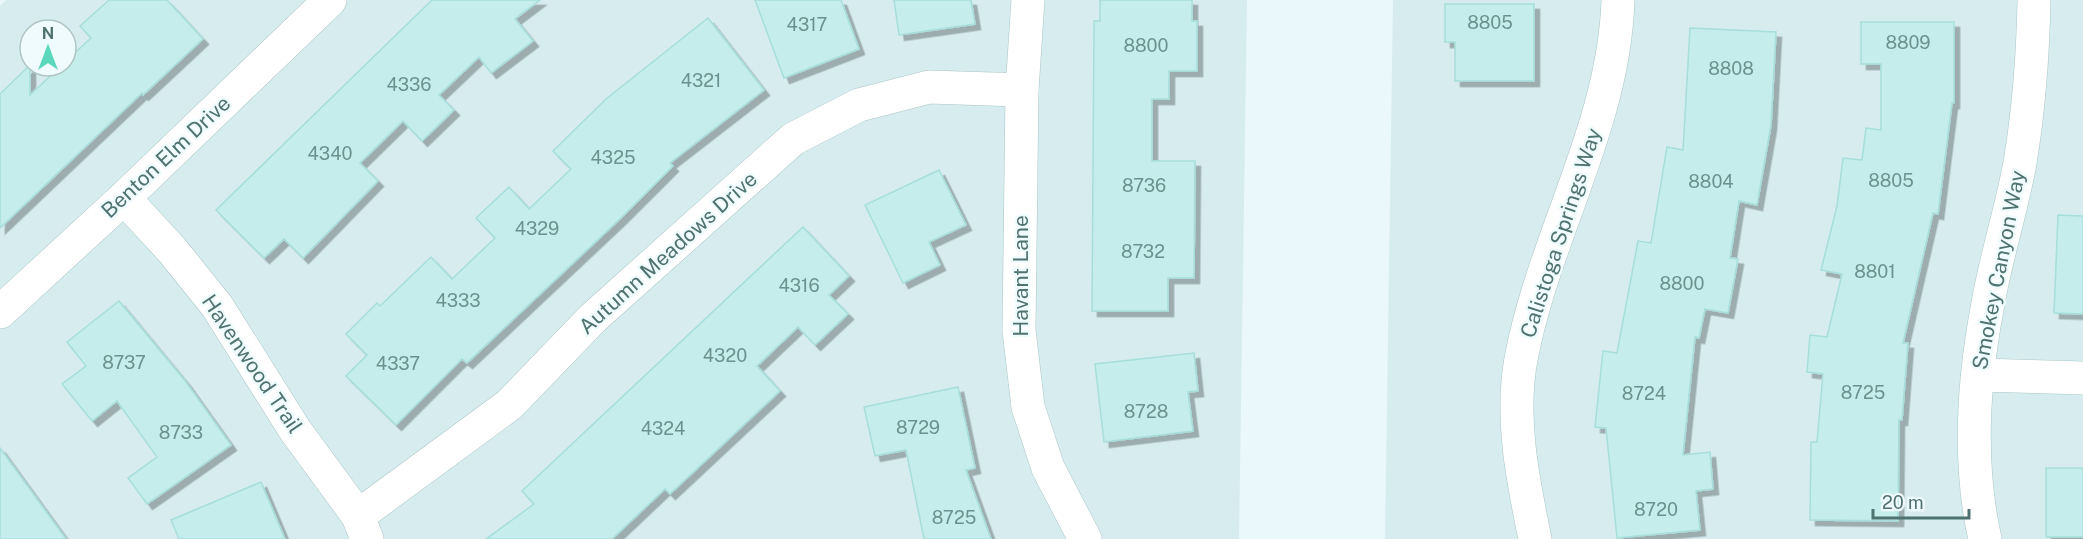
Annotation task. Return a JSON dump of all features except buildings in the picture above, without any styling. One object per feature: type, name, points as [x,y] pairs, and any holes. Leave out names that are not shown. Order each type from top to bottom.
[{"type":"street","name":"Benton Elm Drive","points":[[0,312],[124,198],[330,0]]},
{"type":"street","name":"Havant Lane","points":[[1028,0],[1022,90],[1019,324],[1028,407],[1048,468],[1085,539]]},
{"type":"street","name":"Calistoga Springs Way","points":[[1535,539],[1521,471],[1517,413],[1521,361],[1534,305],[1610,79],[1618,0]]},
{"type":"street","name":"Smokey Canyon Way","points":[[1985,539],[1978,508],[1974,451],[1978,375],[1987,309],[2019,164],[2033,66],[2034,0]]},
{"type":"street","name":"Autumn Meadows Drive","points":[[362,528],[509,405],[593,318],[793,140],[859,105],[929,87],[1022,90]]},
{"type":"street","name":"Havenwood Trail","points":[[124,198],[172,250],[217,306],[295,430],[362,528]]},
{"type":"street","points":[[1978,375],[2083,378]]},
{"type":"shaded area","points":[[6,0],[1247,0],[1239,539],[0,539],[0,6]]},
{"type":"shaded area","points":[[1393,0],[2083,0],[2083,539],[1385,539]]}]
